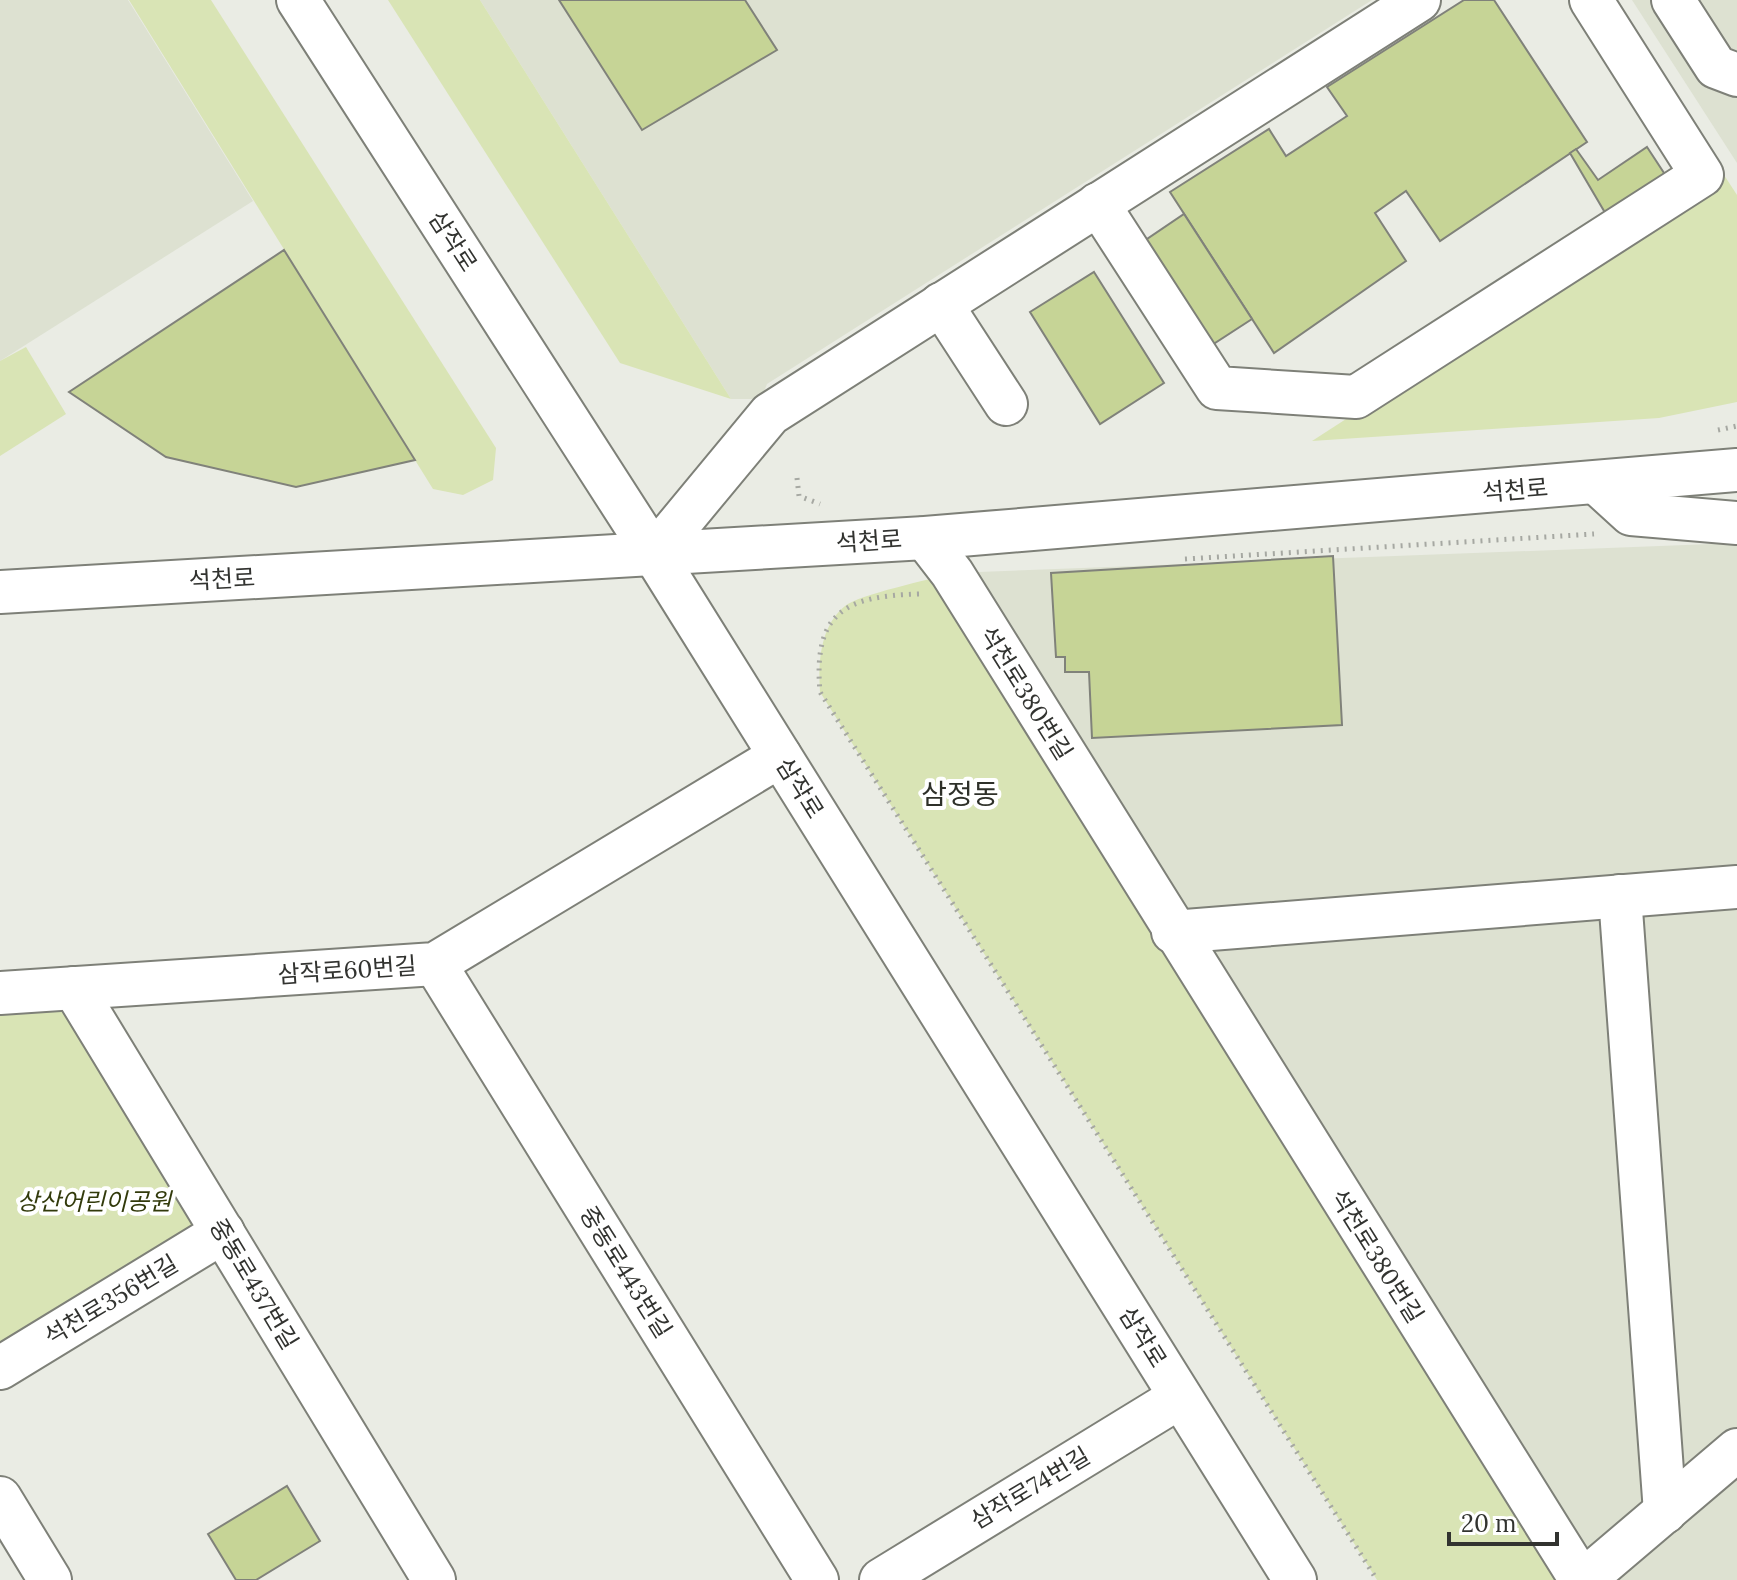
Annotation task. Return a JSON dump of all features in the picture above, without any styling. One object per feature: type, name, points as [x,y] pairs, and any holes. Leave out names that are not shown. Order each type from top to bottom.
[{"type":"street","name":"삼작로","points":[[298,0],[654,554],[1295,1580]]},
{"type":"street","points":[[654,554],[770,414],[1419,0]]},
{"type":"street","points":[[1098,204],[1217,388],[1356,397],[1702,175],[1591,0]]},
{"type":"street","points":[[1673,0],[1716,67],[1737,75]]},
{"type":"street","points":[[941,304],[1006,404]]},
{"type":"street","name":"석천로","points":[[0,592],[925,538],[1737,470]]},
{"type":"street","points":[[1597,483],[1631,514],[1737,523]]},
{"type":"street","name":"석천로380번길","points":[[925,538],[960,585],[1173,932],[1583,1580]]},
{"type":"street","name":"삼작로60번길","points":[[0,993],[435,964],[780,756]]},
{"type":"street","points":[[1173,932],[1507,908],[1737,887]]},
{"type":"street","points":[[1620,896],[1665,1512]]},
{"type":"street","name":"중동로443번길","points":[[435,964],[817,1580]]},
{"type":"street","name":"중동로437번길","points":[[74,988],[434,1580]]},
{"type":"street","name":"석천로356번길","points":[[0,1368],[223,1232]]},
{"type":"street","name":"삼작로74번길","points":[[881,1580],[1180,1397]]},
{"type":"street","points":[[1583,1580],[1737,1450]]},
{"type":"street","points":[[0,1498],[50,1580]]},
{"type":"path","points":[[1183,559],[1601,533]]},
{"type":"path","points":[[920,594],[882,595],[846,605],[828,627],[818,666],[820,692],[1377,1580]]},
{"type":"shaded area","points":[[0,0],[128,0],[253,201],[0,361]]},
{"type":"shaded area","points":[[480,0],[1372,0],[767,384],[761,399],[731,399]]},
{"type":"shaded area","points":[[1632,0],[1737,0],[1737,163]]},
{"type":"shaded area","points":[[1737,543],[1737,1580],[1583,1580],[952,573]]},
{"type":"green space","points":[[129,0],[211,0],[496,448],[493,480],[463,495],[433,489]]},
{"type":"green space","points":[[388,0],[480,0],[731,399],[620,363]]},
{"type":"green space","points":[[1724,175],[1737,195],[1737,402],[1659,418],[1312,441]]},
{"type":"green space","points":[[26,347],[66,414],[0,456],[0,361]]},
{"type":"green space","points":[[952,573],[1581,1580],[1377,1580],[820,692],[822,646],[830,624],[845,606],[880,592]]},
{"type":"green space","name":"상산어린이공원","points":[[74,988],[223,1232],[0,1368],[0,993]]},
{"type":"building","points":[[559,0],[745,0],[777,50],[642,130]]},
{"type":"building","points":[[1464,0],[1494,0],[1587,142],[1440,241],[1406,191],[1375,213],[1406,261],[1274,353],[1170,192],[1269,129],[1286,156],[1347,116],[1327,87]]},
{"type":"building","points":[[1647,147],[1666,176],[1607,216],[1570,153],[1576,149],[1598,180]]},
{"type":"building","points":[[1184,214],[1252,319],[1181,365],[1113,262]]},
{"type":"building","points":[[284,250],[415,460],[296,487],[166,457],[69,392]]},
{"type":"building","points":[[1094,272],[1164,383],[1100,424],[1030,312]]},
{"type":"building","points":[[1333,556],[1342,725],[1092,738],[1089,672],[1065,672],[1065,657],[1056,657],[1051,573]]},
{"type":"building","points":[[287,1486],[320,1541],[256,1580],[236,1580],[208,1534]]},
{"type":"district","name":"삼정동","points":[[960,794]]}]
